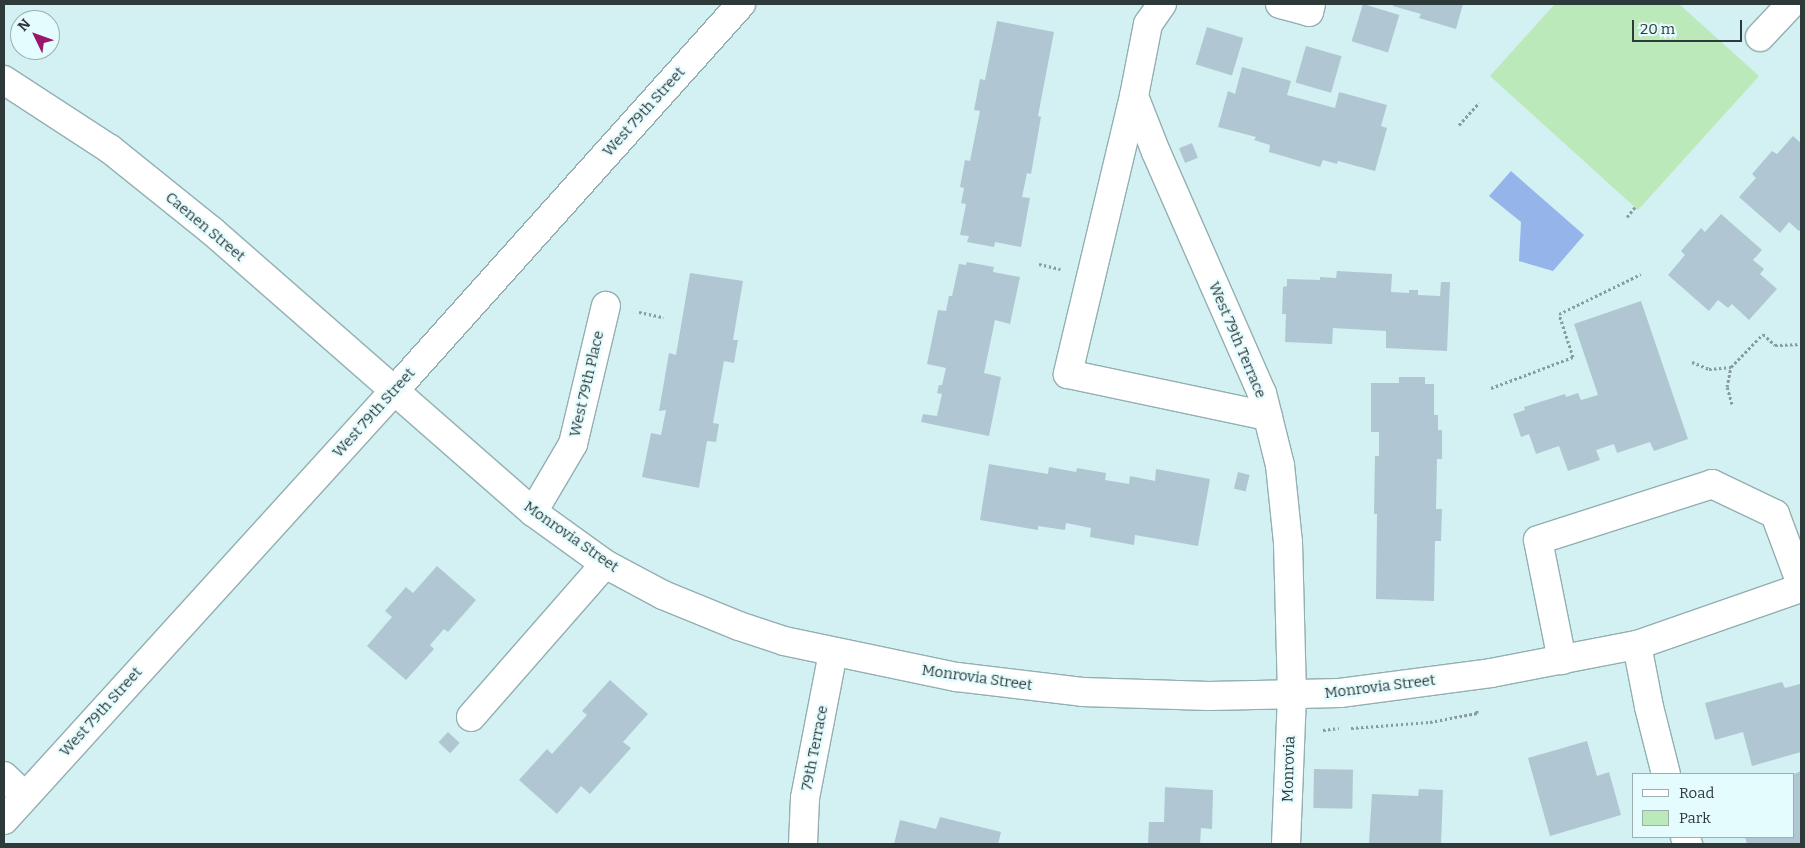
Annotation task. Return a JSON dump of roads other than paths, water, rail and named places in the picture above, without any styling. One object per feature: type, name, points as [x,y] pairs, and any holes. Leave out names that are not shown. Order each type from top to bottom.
[{"type":"street","name":"West 79th Street","points":[[4,820],[741,4]]},
{"type":"street","points":[[1162,4],[1148,24],[1134,96],[1068,374],[1268,416]]},
{"type":"street","points":[[1280,4],[1308,12],[1311,4]]},
{"type":"street","points":[[1760,37],[1790,4]]},
{"type":"street","name":"Caenen Street","points":[[4,80],[118,155],[212,231],[394,390]]},
{"type":"street","name":"West 79th Terrace","points":[[1134,96],[1164,170],[1262,393],[1280,465],[1288,542],[1292,695]]},
{"type":"street","name":"West 79th Place","points":[[533,512],[573,444],[606,306]]},
{"type":"street","name":"Monrovia Street","points":[[394,390],[533,512],[604,564],[663,595],[739,626],[784,641],[833,653],[957,677],[1082,692],[1210,696],[1349,692],[1491,673],[1637,645],[1801,588]]},
{"type":"street","points":[[1562,660],[1538,540],[1712,484],[1775,514],[1801,584]]},
{"type":"street","points":[[470,717],[604,564]]},
{"type":"street","points":[[1637,645],[1649,708],[1666,773]]},
{"type":"street","name":"79th Terrace","points":[[802,844],[806,798],[833,653]]},
{"type":"street","name":"Monrovia","points":[[1286,844],[1292,695]]},
{"type":"street","points":[[4,776],[25,796]]},
{"type":"water","points":[[1511,171],[1584,235],[1553,271],[1519,261],[1521,222],[1489,196]]}]
